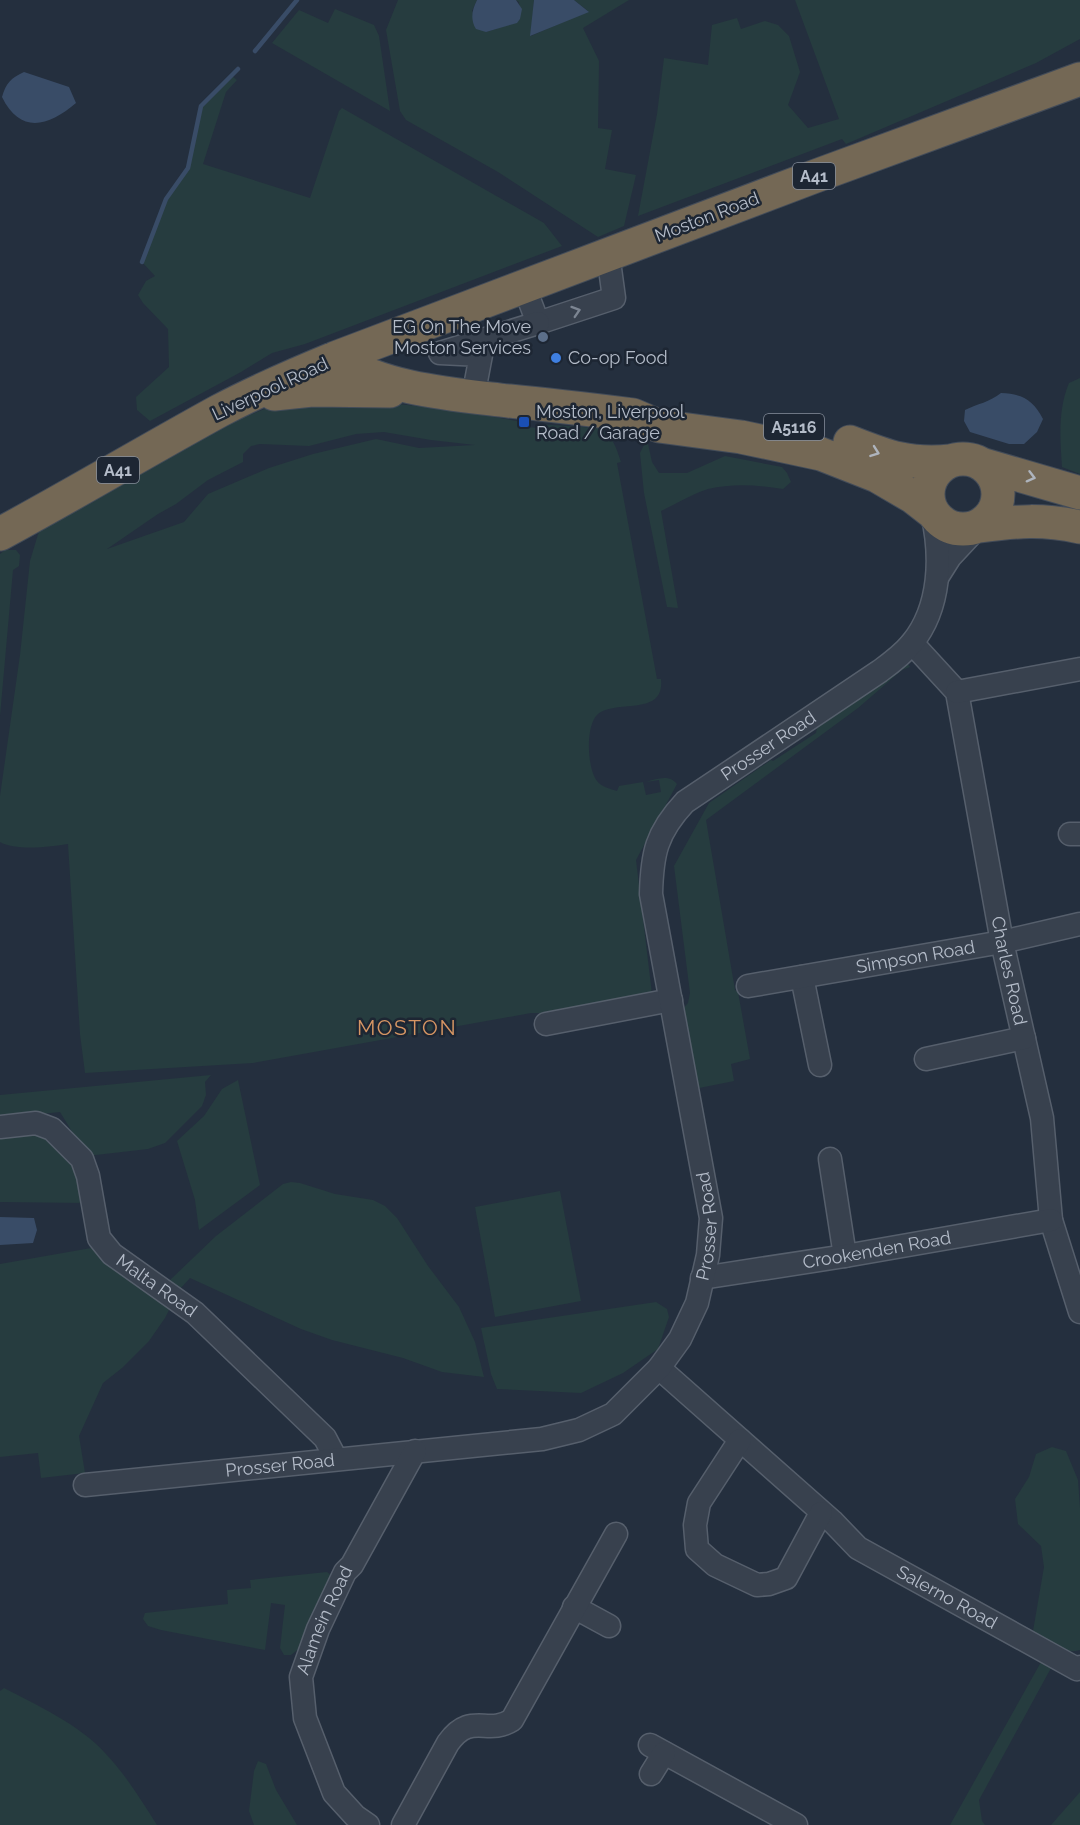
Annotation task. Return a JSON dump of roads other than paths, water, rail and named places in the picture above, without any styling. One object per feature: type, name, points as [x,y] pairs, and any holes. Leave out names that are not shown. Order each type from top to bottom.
[{"type":"highway","name":"Moston Road","points":[[335,358],[1080,79]]},
{"type":"highway","name":"Liverpool Road","points":[[0,534],[235,404],[335,358],[375,377],[399,384],[469,389],[633,415],[659,426],[795,447],[831,457],[878,476],[913,497],[932,512]]},
{"type":"highway","points":[[235,404],[277,394],[312,390],[469,389]]},
{"type":"highway","name":"Liverpool Road","points":[[633,415],[660,410],[757,420],[829,435],[904,461],[966,462],[1080,493]]},
{"type":"highway","points":[[932,512],[927,499],[932,476],[940,466],[966,462],[993,477],[998,495],[996,507],[989,518],[979,526]]},
{"type":"highway","name":"A5116","points":[[932,512],[947,527],[968,530],[979,526],[1039,520],[1080,527]]},
{"type":"street","points":[[469,389],[481,355],[440,353],[615,298],[608,254]]},
{"type":"street","points":[[524,286],[538,323]]},
{"type":"street","points":[[469,389],[494,337],[481,302]]},
{"type":"street","name":"Prosser Road","points":[[85,1485],[543,1439],[579,1430],[613,1414],[659,1368],[680,1339],[697,1303],[708,1255],[711,1218],[651,894],[652,865],[658,842],[669,819],[685,802],[880,671],[912,643],[930,608],[938,576],[939,548],[932,512]]},
{"type":"street","name":"Prosser Road","points":[[938,576],[950,557],[979,526]]},
{"type":"street","points":[[912,643],[957,692],[1080,669]]},
{"type":"street","name":"Charles Road","points":[[957,692],[1002,942],[1042,1118],[1051,1220],[1078,1297]]},
{"type":"street","name":"Simpson Road","points":[[748,986],[1002,942],[1080,924]]},
{"type":"street","points":[[802,977],[820,1065]]},
{"type":"street","points":[[546,1024],[671,1000]]},
{"type":"street","points":[[926,1059],[1024,1038]]},
{"type":"street","name":"Malta Road","points":[[0,1127],[36,1124],[52,1129],[82,1159],[88,1176],[99,1238],[112,1254],[195,1312],[325,1438],[336,1459]]},
{"type":"street","points":[[831,1159],[845,1256]]},
{"type":"street","name":"Crookenden Road","points":[[702,1278],[1051,1220]]},
{"type":"street","name":"Salerno Road","points":[[659,1368],[821,1512],[858,1548],[1077,1669],[1080,1667]]},
{"type":"street","points":[[740,1440],[699,1503],[695,1525],[697,1549],[715,1565],[757,1585],[769,1584],[786,1578],[821,1512]]},
{"type":"street","name":"Alamein Road","points":[[368,1825],[355,1816],[334,1793],[305,1718],[302,1677],[318,1629],[345,1572],[352,1565],[415,1451]]},
{"type":"street","points":[[403,1825],[444,1749],[456,1732],[466,1726],[503,1726],[512,1720],[616,1534]]},
{"type":"street","points":[[574,1607],[609,1626]]},
{"type":"street","points":[[651,1774],[657,1749],[796,1825]]},
{"type":"water","points":[[477,0],[516,0],[522,9],[520,19],[517,23],[486,32],[476,29],[472,14]]},
{"type":"water","points":[[534,0],[574,0],[589,12],[530,36]]},
{"type":"water","points":[[24,72],[69,87],[76,103],[66,111],[45,121],[35,123],[17,117],[2,97],[10,82]]},
{"type":"water","points":[[1001,393],[1026,399],[1043,419],[1037,432],[1024,444],[1009,444],[970,432],[964,421],[965,410]]},
{"type":"water","points":[[0,1217],[34,1218],[37,1230],[33,1243],[0,1245]]},
{"type":"waterway","points":[[255,51],[297,0]]},
{"type":"waterway","points":[[142,262],[166,199],[188,168],[201,106],[238,69]]},
{"type":"place","name":"EG On The Move Moston Services","points":[[543,337]]},
{"type":"place","name":"Co-op Food","points":[[556,358]]},
{"type":"place","name":"Moston, Liverpool Road / Garage","points":[[524,422]]},
{"type":"district","name":"MOSTON","points":[[407,1028]]}]
